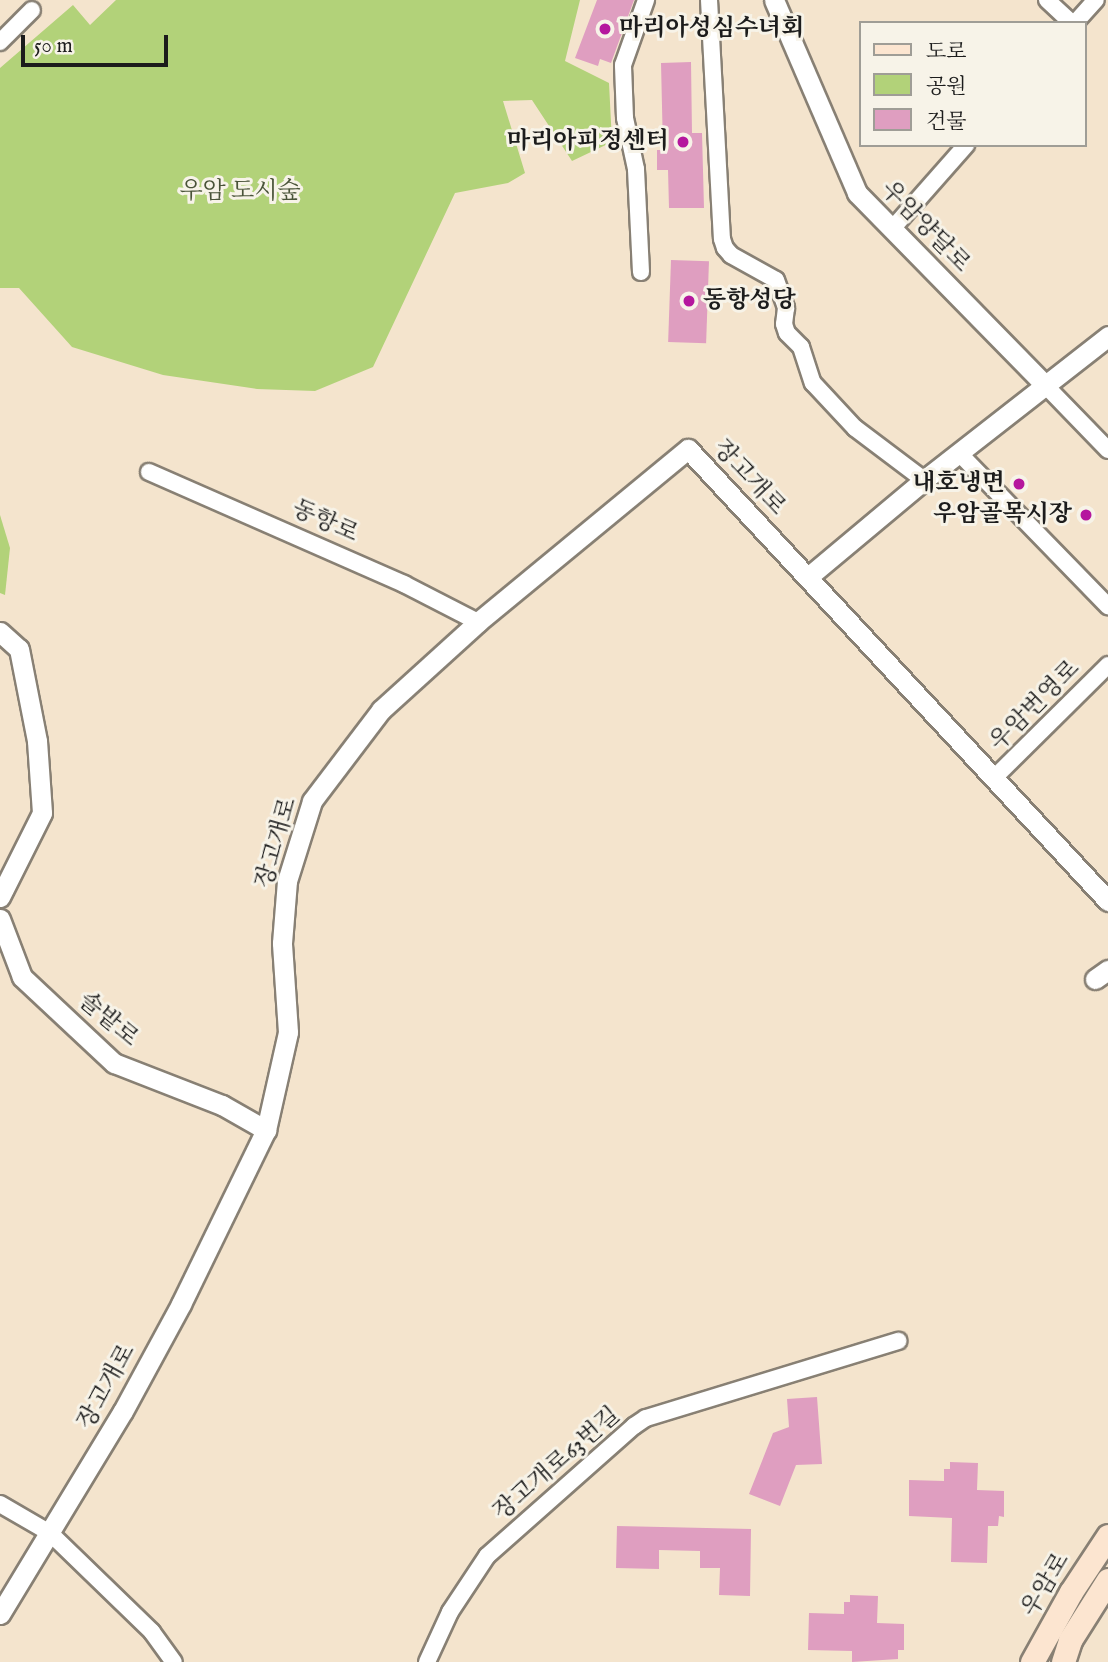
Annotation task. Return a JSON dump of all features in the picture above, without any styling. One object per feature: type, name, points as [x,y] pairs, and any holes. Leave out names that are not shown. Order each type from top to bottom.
[{"type":"main road","name":"우암로","points":[[1032,1662],[1071,1592],[1108,1536]]},
{"type":"main road","name":"우암로","points":[[1063,1662],[1070,1640],[1108,1580]]},
{"type":"street","points":[[641,272],[636,169],[625,118],[624,65],[646,0]]},
{"type":"street","points":[[709,0],[722,239],[731,255],[776,280],[786,307],[784,324],[787,333],[801,347],[813,383],[855,428],[924,480]]},
{"type":"street","name":"우암양달로","points":[[774,0],[857,193],[1046,386]]},
{"type":"street","points":[[1047,0],[1072,21]]},
{"type":"street","points":[[1076,21],[1096,0]]},
{"type":"street","points":[[0,42],[32,10]]},
{"type":"street","points":[[892,229],[964,147]]},
{"type":"street","points":[[808,577],[924,480],[1108,336]]},
{"type":"street","points":[[1046,386],[1108,450]]},
{"type":"street","name":"장고개로","points":[[0,1614],[50,1533],[181,1304],[266,1130],[288,1032],[282,943],[287,881],[312,801],[381,710],[478,622],[688,449],[1108,901]]},
{"type":"street","points":[[959,453],[1108,606]]},
{"type":"street","name":"동항로","points":[[149,472],[404,584],[478,622]]},
{"type":"street","points":[[0,632],[19,649],[37,741],[42,813],[0,897]]},
{"type":"street","name":"우암번영로","points":[[993,779],[1108,665]]},
{"type":"street","name":"솔밭로","points":[[0,919],[22,977],[114,1063],[222,1105],[266,1130]]},
{"type":"street","name":"장고개로63번길","points":[[428,1662],[450,1612],[487,1556],[634,1426],[646,1418],[898,1341]]},
{"type":"street","points":[[0,1504],[50,1533],[152,1632],[174,1662]]},
{"type":"green space","name":"우암 도시숲","points":[[116,0],[580,0],[565,61],[609,83],[612,142],[572,161],[532,100],[503,101],[525,173],[508,183],[455,193],[373,367],[315,391],[257,389],[163,375],[72,347],[19,288],[0,288],[0,68],[73,5],[90,25]]},
{"type":"green space","points":[[0,515],[10,548],[5,595],[0,593]]},
{"type":"building","name":"마리아성심수녀회","points":[[597,0],[634,0],[611,63],[600,59],[598,66],[575,58]]},
{"type":"building","name":"마리아피정센터","points":[[691,62],[692,133],[702,133],[704,208],[669,208],[668,170],[657,170],[657,150],[663,150],[661,63]]},
{"type":"building","name":"동항성당","points":[[671,260],[709,261],[706,343],[668,342]]},
{"type":"building","points":[[817,1397],[822,1464],[796,1465],[780,1506],[749,1494],[773,1433],[789,1427],[787,1399]]},
{"type":"building","points":[[950,1462],[978,1463],[977,1490],[1004,1491],[1004,1517],[999,1516],[998,1526],[988,1526],[987,1563],[951,1562],[952,1518],[909,1516],[909,1480],[944,1481],[944,1469],[950,1469]]},
{"type":"building","points":[[617,1526],[751,1529],[750,1596],[719,1595],[720,1568],[700,1568],[700,1551],[659,1550],[659,1569],[616,1568]]},
{"type":"building","points":[[850,1595],[878,1596],[877,1623],[904,1624],[904,1650],[898,1650],[898,1659],[852,1662],[852,1651],[808,1650],[809,1613],[844,1614],[844,1602],[850,1602]]},
{"type":"place","name":"마리아성심수녀회","points":[[605,29]]},
{"type":"place","name":"마리아피정센터","points":[[683,142]]},
{"type":"place","name":"동항성당","points":[[689,301]]},
{"type":"place","name":"내호냉면","points":[[1019,484]]},
{"type":"place","name":"우암골목시장","points":[[1086,515]]}]
